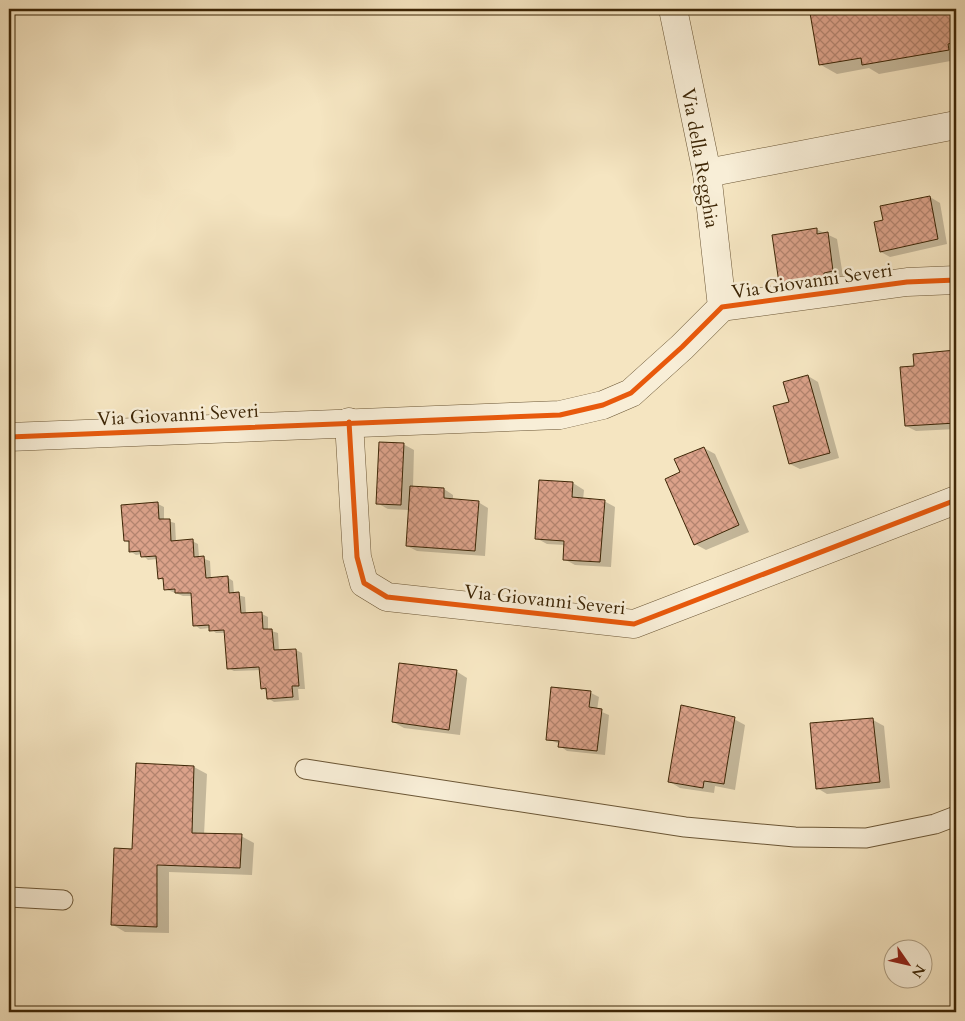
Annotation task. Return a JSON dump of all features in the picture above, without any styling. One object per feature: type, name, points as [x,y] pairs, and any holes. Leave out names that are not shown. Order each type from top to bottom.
[{"type":"street","name":"Via della Regghia","points":[[673,9],[707,173],[722,307]]},
{"type":"street","points":[[707,173],[956,124]]},
{"type":"street","name":"Via Giovanni Severi","points":[[9,437],[560,415],[603,405],[631,393],[682,347],[722,307],[907,282],[956,280]]},
{"type":"street","name":"Via Giovanni Severi","points":[[349,422],[357,558],[364,583],[387,596],[634,624],[956,500]]},
{"type":"lane","points":[[305,769],[685,827],[795,837],[866,838],[935,824],[956,816]]},
{"type":"lane","points":[[9,897],[62,900]]},
{"type":"building","points":[[832,9],[956,9],[956,42],[948,44],[949,50],[862,65],[861,58],[819,65],[810,13]]},
{"type":"building","points":[[930,196],[938,239],[880,252],[874,222],[883,220],[880,206]]},
{"type":"building","points":[[817,228],[817,234],[828,232],[833,271],[824,273],[824,277],[779,283],[772,235]]},
{"type":"building","points":[[956,350],[956,423],[905,426],[900,367],[914,366],[913,354]]},
{"type":"building","points":[[808,375],[830,453],[789,464],[773,406],[789,402],[783,382]]},
{"type":"building","points":[[379,442],[404,443],[401,505],[376,504]]},
{"type":"building","points":[[704,447],[739,525],[694,545],[665,479],[680,472],[674,459]]},
{"type":"building","points":[[539,480],[573,482],[572,497],[605,500],[600,562],[563,560],[564,541],[535,539]]},
{"type":"building","points":[[410,486],[444,488],[444,498],[479,501],[475,551],[406,546]]},
{"type":"building","points":[[158,502],[159,519],[170,519],[171,541],[193,539],[194,557],[204,556],[206,578],[228,576],[229,593],[239,592],[241,613],[262,612],[263,629],[272,629],[274,650],[296,649],[299,686],[292,686],[293,697],[267,699],[266,688],[261,689],[259,667],[227,669],[224,630],[209,631],[209,625],[193,626],[191,593],[175,593],[175,589],[164,590],[163,578],[158,579],[156,556],[141,557],[140,551],[129,552],[129,541],[124,541],[121,505]]},
{"type":"building","points":[[399,663],[457,670],[449,730],[392,722]]},
{"type":"building","points":[[551,687],[591,691],[589,707],[602,709],[597,751],[558,747],[559,741],[546,740]]},
{"type":"building","points":[[681,705],[735,717],[724,784],[704,781],[703,788],[668,782]]},
{"type":"building","points":[[873,718],[880,782],[816,789],[810,723]]},
{"type":"building","points":[[136,763],[194,766],[192,833],[242,834],[240,868],[157,865],[157,927],[111,925],[114,848],[132,849]]},
{"type":"cycle path","points":[[9,437],[560,415],[603,405],[631,393],[682,347],[722,307],[907,282],[956,280]]},
{"type":"cycle path","points":[[349,422],[357,557],[364,583],[387,597],[634,624],[956,500]]}]
